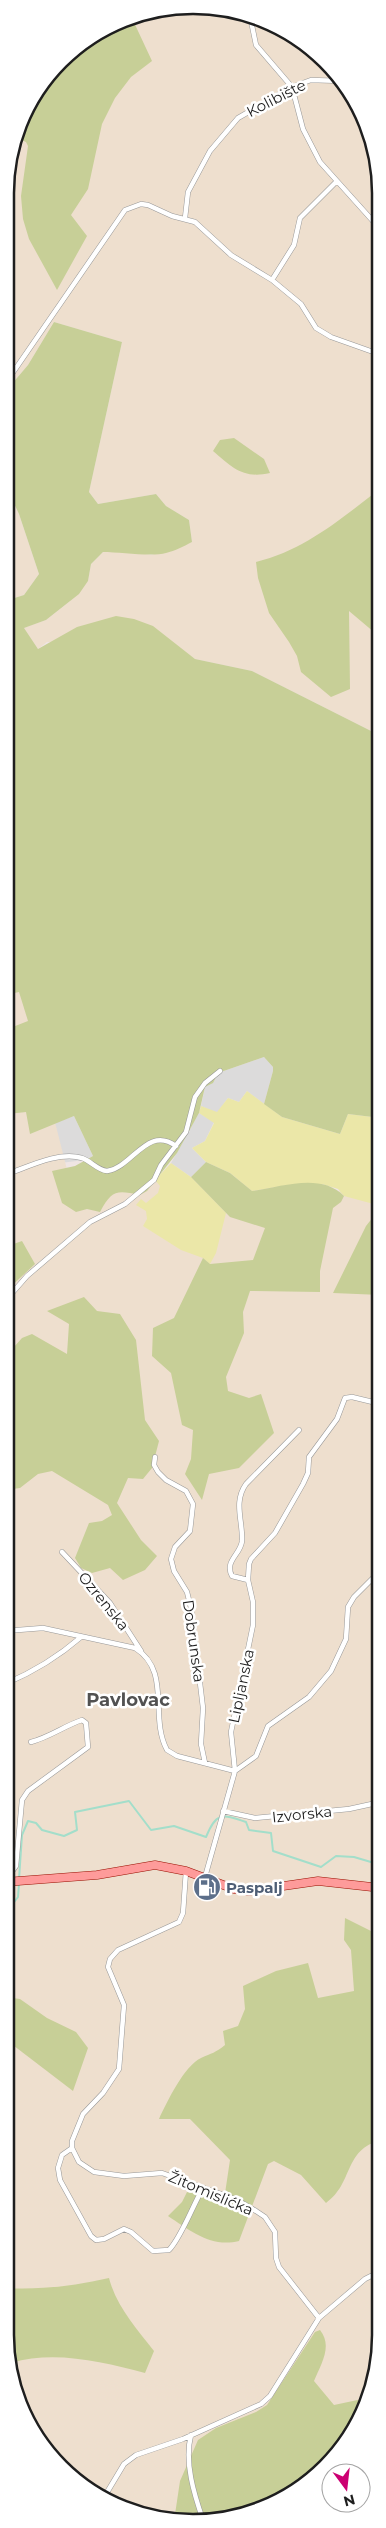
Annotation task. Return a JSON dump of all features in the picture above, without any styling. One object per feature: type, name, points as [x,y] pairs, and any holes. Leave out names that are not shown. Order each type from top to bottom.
[{"type":"main road","points":[[14,1880],[97,1875],[156,1865],[186,1871],[234,1889],[249,1891],[318,1880],[372,1887]]},
{"type":"street","points":[[251,23],[256,45],[292,87],[309,143],[320,162],[372,220]]},
{"type":"street","name":"Kolibište","points":[[185,218],[188,192],[210,151],[238,118],[292,87],[311,80],[332,81]]},
{"type":"street","points":[[272,280],[294,245],[300,218],[337,181]]},
{"type":"street","points":[[14,371],[125,210],[141,204],[185,218],[202,226],[231,256],[272,280],[301,304],[316,328],[331,337],[372,352]]},
{"type":"street","points":[[14,1291],[27,1276],[90,1222],[125,1204],[144,1191],[154,1180],[189,1126],[196,1097],[205,1083],[220,1071]]},
{"type":"street","points":[[14,1172],[44,1161],[70,1157],[84,1158],[107,1171],[117,1169],[145,1144],[154,1140],[170,1142],[176,1146]]},
{"type":"street","name":"Lipljanska","points":[[205,1877],[235,1771],[230,1732],[253,1626],[252,1602],[248,1580],[251,1559],[275,1533],[308,1473],[308,1457],[337,1419],[345,1398],[352,1397],[372,1402]]},
{"type":"street","points":[[248,1580],[232,1576],[230,1569],[232,1559],[242,1541],[239,1510],[241,1494],[246,1484],[300,1430]]},
{"type":"street","name":"Dobrunska","points":[[155,1457],[154,1465],[158,1472],[166,1480],[186,1491],[193,1504],[190,1532],[174,1547],[171,1559],[174,1571],[188,1592],[191,1608],[202,1708],[201,1744],[205,1763]]},
{"type":"street","name":"Ozrenska","points":[[62,1552],[110,1603],[142,1652]]},
{"type":"street","points":[[235,1771],[256,1756],[268,1726],[309,1698],[331,1671],[346,1639],[348,1607],[354,1597],[372,1579]]},
{"type":"street","name":"Ozrenska","points":[[14,1630],[43,1628],[135,1648],[142,1652],[147,1656],[156,1675],[160,1717],[167,1750],[177,1756],[235,1771]]},
{"type":"street","points":[[14,1680],[65,1651],[81,1637]]},
{"type":"street","points":[[14,1869],[16,1866],[22,1800],[28,1791],[88,1747],[86,1723],[82,1720],[71,1724],[48,1738],[32,1742]]},
{"type":"street","name":"Izvorska","points":[[223,1812],[255,1818],[349,1809],[372,1804]]},
{"type":"street","points":[[186,1871],[183,1913],[179,1922],[118,1950],[110,1959],[108,1967],[124,2005],[119,2069],[103,2093],[83,2114],[72,2141],[72,2148],[62,2155],[58,2168],[60,2180],[91,2236],[96,2240],[104,2239],[124,2229],[131,2232],[153,2251],[168,2250],[176,2242],[184,2222],[203,2188]]},
{"type":"street","name":"Žitomislićka","points":[[72,2148],[79,2162],[94,2172],[124,2176],[162,2173],[235,2199],[265,2217],[274,2232],[276,2258],[279,2267],[319,2318]]},
{"type":"street","points":[[107,2492],[124,2464],[136,2455],[191,2435],[261,2404],[266,2400],[319,2318],[365,2279],[372,2276]]},
{"type":"street","points":[[191,2435],[188,2446],[194,2494],[201,2514]]},
{"type":"shaded area","points":[[205,14],[228,17],[262,27],[293,44],[320,66],[342,93],[359,124],[369,158],[372,181],[372,731],[252,671],[195,659],[181,650],[47,642],[38,649],[23,628],[46,620],[69,602],[88,581],[91,564],[103,552],[136,552],[151,555],[192,542],[189,520],[166,506],[156,494],[98,504],[89,492],[122,342],[54,322],[28,365],[14,381],[15,170],[27,124],[44,93],[66,66],[93,44],[124,27],[170,15]]},
{"type":"shaded area","points":[[14,504],[39,574],[24,595],[14,598]]},
{"type":"shaded area","points":[[14,979],[21,988],[77,1209],[144,1174],[330,1188],[372,1202],[371,2358],[359,2404],[342,2435],[320,2462],[293,2484],[262,2501],[228,2511],[205,2514],[170,2513],[135,2505],[103,2490],[75,2470],[44,2435],[32,2414],[23,2393],[15,2358]]},
{"type":"shaded area","points":[[264,1057],[273,1067],[273,1071],[264,1104],[247,1091],[239,1102],[228,1098],[217,1113],[201,1106],[205,1087],[218,1073]]},
{"type":"shaded area","points":[[247,1091],[282,1117],[340,1134],[348,1114],[372,1117],[372,1204],[344,1196],[338,1189],[322,1184],[288,1185],[252,1191],[230,1173],[206,1162],[192,1148],[205,1141],[214,1123],[199,1113],[201,1106],[217,1112],[228,1098],[239,1102]]},
{"type":"shaded area","points":[[199,1113],[214,1122],[205,1141],[192,1148],[206,1162],[191,1177],[171,1163]]},
{"type":"shaded area","points":[[74,1116],[93,1156],[85,1160],[60,1163],[52,1124]]},
{"type":"shaded area","points":[[171,1163],[191,1177],[226,1213],[216,1253],[210,1264],[203,1258],[181,1250],[143,1226],[147,1219],[146,1211],[136,1205],[141,1199],[146,1203],[158,1193],[160,1186],[155,1180]]},
{"type":"green space","points":[[134,23],[152,61],[131,77],[115,98],[102,124],[88,189],[71,215],[87,236],[57,290],[29,239],[23,219],[21,196],[28,146],[26,142],[22,140],[32,114],[44,93],[66,66],[93,44]]},
{"type":"green space","points":[[54,322],[122,342],[89,492],[98,504],[156,494],[166,506],[189,520],[192,542],[173,551],[160,554],[103,552],[91,564],[88,581],[79,594],[46,620],[24,628],[38,649],[77,627],[116,616],[134,619],[153,626],[195,659],[252,671],[372,731],[372,1117],[348,1114],[340,1134],[282,1117],[264,1104],[273,1067],[264,1057],[218,1073],[213,1083],[205,1087],[199,1113],[177,1153],[147,1191],[140,1195],[125,1192],[115,1193],[108,1199],[100,1212],[87,1209],[76,1212],[62,1203],[52,1171],[75,1166],[93,1156],[74,1116],[30,1134],[26,1112],[14,1113],[14,1026],[28,1021],[19,992],[14,993],[14,598],[24,595],[39,574],[14,504],[14,381],[28,365]]},
{"type":"green space","points":[[234,438],[264,459],[270,473],[253,474],[239,471],[213,451],[220,440]]},
{"type":"green space","points":[[372,495],[372,630],[349,611],[350,689],[331,697],[301,672],[297,656],[269,613],[258,578],[256,562],[291,550],[337,521]]},
{"type":"green space","points":[[206,1162],[230,1173],[252,1191],[288,1184],[312,1183],[335,1189],[344,1196],[341,1202],[333,1208],[320,1271],[320,1292],[250,1291],[243,1312],[244,1333],[226,1377],[228,1391],[249,1398],[261,1394],[274,1433],[239,1468],[209,1474],[202,1500],[185,1474],[191,1459],[193,1430],[182,1425],[171,1373],[152,1356],[153,1328],[174,1318],[203,1258],[210,1264],[253,1260],[265,1228],[230,1217],[191,1177]]},
{"type":"green space","points":[[372,1218],[372,1295],[333,1293],[366,1226]]},
{"type":"green space","points":[[22,1241],[35,1264],[14,1284],[14,1244]]},
{"type":"green space","points":[[84,1297],[97,1311],[120,1314],[136,1340],[145,1420],[159,1441],[152,1468],[143,1479],[128,1478],[117,1503],[141,1540],[157,1556],[145,1570],[123,1580],[110,1568],[92,1573],[81,1568],[75,1558],[89,1523],[102,1521],[112,1515],[108,1505],[52,1471],[38,1474],[20,1488],[14,1489],[14,1347],[22,1338],[32,1334],[67,1354],[69,1324],[47,1311]]},
{"type":"green space","points":[[345,1918],[372,1932],[372,2144],[360,2151],[341,2186],[326,2203],[301,2175],[274,2161],[268,2164],[239,2241],[219,2242],[202,2237],[168,2216],[182,2202],[187,2192],[224,2200],[230,2160],[190,2119],[159,2119],[182,2076],[195,2062],[225,2045],[223,2031],[238,2026],[245,2009],[243,1986],[276,1971],[308,1963],[318,1998],[354,1991],[351,1950],[344,1940]]},
{"type":"green space","points":[[14,1998],[20,1999],[47,2018],[76,2032],[88,2048],[73,2091],[14,2046]]},
{"type":"green space","points":[[109,2278],[122,2308],[154,2351],[145,2373],[78,2359],[44,2358],[16,2362],[14,2288],[57,2287]]},
{"type":"green space","points":[[320,2330],[326,2342],[326,2349],[314,2381],[334,2405],[361,2399],[342,2435],[328,2453],[293,2484],[262,2501],[228,2511],[205,2514],[175,2513],[180,2481],[198,2440],[216,2428],[256,2412],[267,2405],[315,2332]]},
{"type":"waterway","points":[[19,1879],[22,1835],[28,1821],[36,1823],[42,1830],[64,1836],[77,1830],[75,1812],[129,1801],[151,1830],[174,1826],[206,1837],[216,1819],[225,1816],[246,1822],[249,1830],[271,1833],[273,1851],[321,1867],[336,1856],[354,1857],[372,1862]]},
{"type":"waterway","points":[[14,1902],[18,1897],[19,1884]]},
{"type":"place","name":"Paspalj","points":[[207,1887]]},
{"type":"district","name":"Pavlovac","points":[[128,1700]]}]
